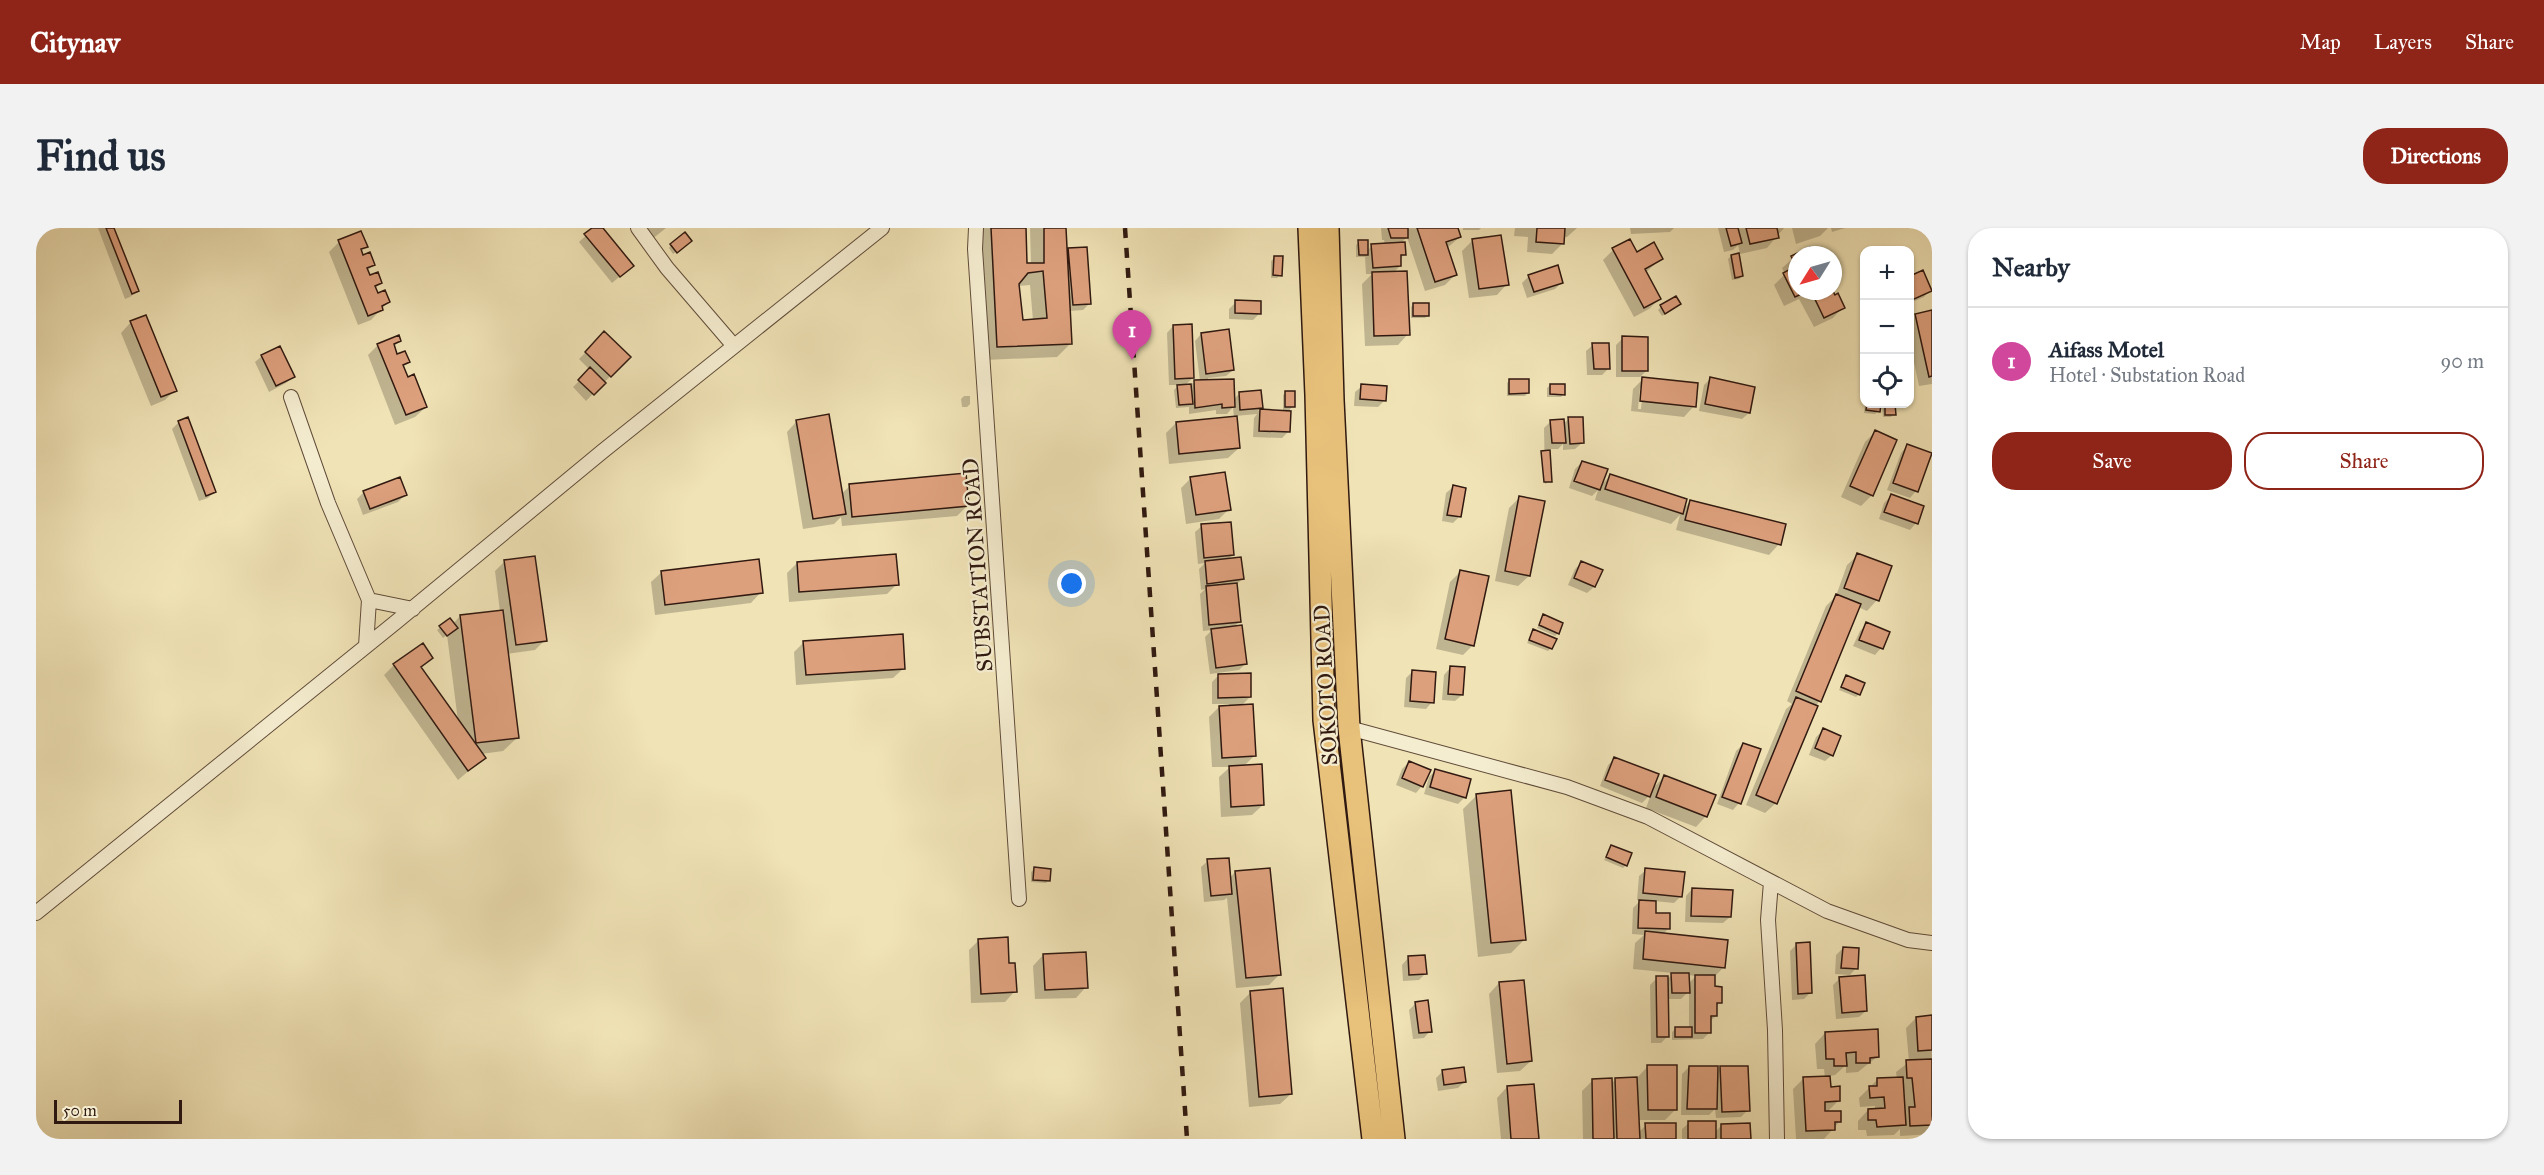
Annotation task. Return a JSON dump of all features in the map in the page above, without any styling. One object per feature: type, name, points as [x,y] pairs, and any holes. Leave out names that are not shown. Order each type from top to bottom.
[{"type":"main road","name":"SOKOTO ROAD","points":[[1309,228],[1316,395],[1324,720],[1373,1139]]},
{"type":"main road","name":"SOKOTO ROAD","points":[[1328,228],[1333,400],[1349,728],[1394,1139]]},
{"type":"street","points":[[638,228],[667,268],[734,346]]},
{"type":"street","points":[[36,913],[413,609],[603,451],[882,228]]},
{"type":"street","name":"SUBSTATION ROAD","points":[[976,228],[975,249],[1019,899]]},
{"type":"street","points":[[291,398],[328,503],[369,600],[366,646]]},
{"type":"street","points":[[369,600],[413,609]]},
{"type":"street","points":[[1349,728],[1567,787],[1648,817],[1827,911],[1908,940],[1932,943]]},
{"type":"street","points":[[1771,882],[1768,920],[1775,1030],[1777,1139]]},
{"type":"building","points":[[106,228],[114,228],[139,291],[132,294]]},
{"type":"building","points":[[592,228],[603,228],[634,266],[620,277],[584,234]]},
{"type":"building","points":[[991,228],[1026,228],[1027,263],[1044,263],[1044,228],[1066,228],[1072,344],[997,347]],"holes":[[[1043,271],[1047,318],[1023,320],[1019,284],[1028,273]]]},
{"type":"building","points":[[1388,228],[1408,228],[1408,238],[1391,238]]},
{"type":"building","points":[[1417,228],[1458,228],[1461,237],[1446,242],[1457,275],[1435,282]]},
{"type":"building","points":[[1537,228],[1565,228],[1564,244],[1536,242]]},
{"type":"building","points":[[1726,228],[1738,228],[1742,243],[1731,246]]},
{"type":"building","points":[[1746,228],[1777,228],[1779,238],[1750,244]]},
{"type":"building","points":[[361,231],[368,247],[361,249],[363,255],[370,252],[375,265],[367,268],[370,275],[378,272],[382,283],[375,286],[378,293],[385,290],[390,302],[382,306],[383,310],[368,316],[338,240]]},
{"type":"building","points":[[685,232],[692,241],[677,253],[670,244]]},
{"type":"building","points":[[1501,235],[1509,285],[1479,289],[1472,239]]},
{"type":"building","points":[[1630,239],[1637,252],[1654,242],[1663,259],[1645,269],[1661,299],[1644,308],[1612,248]]},
{"type":"building","points":[[1358,240],[1368,240],[1368,255],[1359,255]]},
{"type":"building","points":[[1405,242],[1406,255],[1401,255],[1401,266],[1373,268],[1371,244]]},
{"type":"building","points":[[1087,247],[1091,304],[1073,305],[1068,248]]},
{"type":"building","points":[[1739,253],[1743,276],[1735,278],[1731,255]]},
{"type":"building","points":[[1274,256],[1283,256],[1282,276],[1273,275]]},
{"type":"building","points":[[1558,265],[1563,283],[1534,292],[1528,275]]},
{"type":"building","points":[[1788,270],[1788,283],[1783,273]]},
{"type":"building","points":[[1923,270],[1932,291],[1914,299],[1914,274]]},
{"type":"building","points":[[1407,271],[1410,335],[1374,336],[1372,272]]},
{"type":"building","points":[[1676,296],[1681,304],[1665,314],[1660,305]]},
{"type":"building","points":[[1235,300],[1261,301],[1261,314],[1235,313]]},
{"type":"building","points":[[1815,300],[1841,300],[1845,308],[1824,318]]},
{"type":"building","points":[[1413,303],[1429,303],[1429,316],[1413,316]]},
{"type":"building","points":[[1932,310],[1932,376],[1929,377],[1915,314]]},
{"type":"building","points":[[146,315],[177,391],[161,397],[130,321]]},
{"type":"building","points":[[1192,324],[1194,378],[1175,379],[1173,325]]},
{"type":"building","points":[[1229,329],[1234,370],[1206,374],[1201,333]]},
{"type":"building","points":[[604,331],[631,357],[611,377],[585,352]]},
{"type":"building","points":[[399,335],[401,341],[394,344],[397,354],[405,351],[410,362],[403,365],[408,377],[414,374],[427,407],[406,415],[377,344]]},
{"type":"building","points":[[1622,336],[1648,337],[1648,371],[1622,371]]},
{"type":"building","points":[[1592,343],[1609,343],[1610,369],[1594,369]]},
{"type":"building","points":[[280,346],[295,377],[276,386],[261,355]]},
{"type":"building","points":[[590,367],[606,383],[594,395],[578,380]]},
{"type":"building","points":[[1642,377],[1698,383],[1696,407],[1640,401]]},
{"type":"building","points":[[1710,377],[1755,387],[1750,413],[1705,404]]},
{"type":"building","points":[[1234,379],[1235,407],[1222,408],[1222,404],[1195,408],[1194,380]]},
{"type":"building","points":[[1509,379],[1529,379],[1529,393],[1509,394]]},
{"type":"building","points":[[1191,384],[1193,404],[1179,405],[1177,385]]},
{"type":"building","points":[[1361,384],[1387,386],[1386,401],[1360,399]]},
{"type":"building","points":[[1550,384],[1565,384],[1565,395],[1550,394]]},
{"type":"building","points":[[1261,390],[1263,408],[1240,410],[1239,392]]},
{"type":"building","points":[[1285,391],[1295,391],[1295,407],[1285,407]]},
{"type":"building","points":[[1866,408],[1880,408],[1880,412],[1866,410]]},
{"type":"building","points":[[1885,408],[1895,408],[1896,415],[1885,415]]},
{"type":"building","points":[[1260,409],[1291,411],[1290,432],[1259,431]]},
{"type":"building","points":[[829,414],[846,514],[813,519],[796,420]]},
{"type":"building","points":[[1237,416],[1240,448],[1179,454],[1176,422]]},
{"type":"building","points":[[188,417],[216,492],[206,496],[178,421]]},
{"type":"building","points":[[1568,417],[1583,417],[1584,443],[1570,444]]},
{"type":"building","points":[[1564,419],[1566,443],[1552,443],[1550,420]]},
{"type":"building","points":[[1875,430],[1897,440],[1873,496],[1850,486]]},
{"type":"building","points":[[1907,444],[1932,453],[1918,492],[1893,483]]},
{"type":"building","points":[[1550,450],[1552,482],[1544,482],[1541,451]]},
{"type":"building","points":[[1582,461],[1608,469],[1600,490],[1574,481]]},
{"type":"building","points":[[1225,472],[1231,510],[1196,515],[1190,477]]},
{"type":"building","points":[[966,473],[969,506],[852,517],[849,484]]},
{"type":"building","points":[[1610,474],[1687,499],[1683,514],[1605,489]]},
{"type":"building","points":[[400,477],[407,495],[370,509],[363,491]]},
{"type":"building","points":[[1453,485],[1466,488],[1461,517],[1447,515]]},
{"type":"building","points":[[1891,494],[1924,506],[1918,524],[1884,512]]},
{"type":"building","points":[[1519,496],[1545,501],[1530,576],[1505,571]]},
{"type":"building","points":[[1690,500],[1786,524],[1781,545],[1685,520]]},
{"type":"building","points":[[1231,522],[1234,555],[1204,558],[1201,524]]},
{"type":"building","points":[[1857,553],[1892,566],[1879,601],[1844,588]]},
{"type":"building","points":[[896,554],[899,585],[799,592],[797,562]]},
{"type":"building","points":[[535,556],[547,641],[516,645],[504,560]]},
{"type":"building","points":[[1241,557],[1244,579],[1207,584],[1205,561]]},
{"type":"building","points":[[759,559],[763,593],[665,605],[661,571]]},
{"type":"building","points":[[1581,561],[1603,570],[1595,587],[1574,578]]},
{"type":"building","points":[[1460,570],[1489,576],[1474,646],[1445,639]]},
{"type":"building","points":[[1237,583],[1241,622],[1209,625],[1206,586]]},
{"type":"building","points":[[1836,594],[1861,604],[1821,702],[1796,691]]},
{"type":"building","points":[[503,610],[519,738],[476,743],[460,615]]},
{"type":"building","points":[[1543,614],[1563,623],[1559,634],[1539,625]]},
{"type":"building","points":[[450,618],[458,628],[447,636],[439,626]]},
{"type":"building","points":[[1866,622],[1890,632],[1883,649],[1859,640]]},
{"type":"building","points":[[1242,625],[1247,664],[1216,668],[1211,629]]},
{"type":"building","points":[[1533,629],[1557,639],[1552,649],[1529,640]]},
{"type":"building","points":[[903,634],[905,669],[806,675],[803,641]]},
{"type":"building","points":[[423,643],[433,658],[421,667],[486,758],[468,771],[393,664]]},
{"type":"building","points":[[1450,666],[1465,667],[1463,695],[1448,694]]},
{"type":"building","points":[[1412,670],[1436,672],[1434,703],[1410,701]]},
{"type":"building","points":[[1251,673],[1251,697],[1218,698],[1218,674]]},
{"type":"building","points":[[1846,675],[1865,683],[1860,695],[1841,687]]},
{"type":"building","points":[[1796,697],[1818,706],[1777,804],[1756,795]]},
{"type":"building","points":[[1253,704],[1256,756],[1222,758],[1219,706]]},
{"type":"building","points":[[1823,728],[1841,736],[1833,756],[1815,748]]},
{"type":"building","points":[[1743,743],[1761,749],[1741,804],[1722,797]]},
{"type":"building","points":[[1614,757],[1659,774],[1650,797],[1605,780]]},
{"type":"building","points":[[1409,761],[1431,770],[1423,787],[1402,778]]},
{"type":"building","points":[[1262,764],[1264,805],[1231,807],[1229,766]]},
{"type":"building","points":[[1435,769],[1471,779],[1466,798],[1430,787]]},
{"type":"building","points":[[1664,775],[1716,795],[1707,817],[1656,797]]},
{"type":"building","points":[[1511,790],[1526,940],[1491,943],[1476,794]]},
{"type":"building","points":[[1611,845],[1632,853],[1627,866],[1606,857]]},
{"type":"building","points":[[1229,858],[1232,894],[1211,896],[1207,859]]},
{"type":"building","points":[[1034,867],[1051,869],[1050,881],[1033,880]]},
{"type":"building","points":[[1270,868],[1281,975],[1246,978],[1235,871]]},
{"type":"building","points":[[1645,868],[1685,872],[1682,897],[1643,893]]},
{"type":"building","points":[[1692,888],[1733,890],[1731,917],[1691,916]]},
{"type":"building","points":[[1639,900],[1656,901],[1656,913],[1670,913],[1670,929],[1638,928]]},
{"type":"building","points":[[1645,931],[1728,940],[1725,968],[1643,959]]},
{"type":"building","points":[[1008,937],[1009,963],[1015,963],[1017,992],[981,994],[978,939]]},
{"type":"building","points":[[1810,942],[1812,993],[1798,994],[1796,943]]},
{"type":"building","points":[[1843,947],[1859,948],[1858,969],[1841,968]]},
{"type":"building","points":[[1086,952],[1088,988],[1045,990],[1043,954]]},
{"type":"building","points":[[1425,955],[1427,974],[1409,975],[1408,956]]},
{"type":"building","points":[[1671,973],[1689,973],[1690,993],[1672,993]]},
{"type":"building","points":[[1695,975],[1715,975],[1715,986],[1722,987],[1722,1003],[1717,1003],[1717,1016],[1711,1016],[1711,1033],[1695,1033]]},
{"type":"building","points":[[1865,975],[1867,1011],[1842,1013],[1839,977]]},
{"type":"building","points":[[1656,976],[1668,976],[1669,1037],[1657,1037]]},
{"type":"building","points":[[1524,980],[1532,1061],[1507,1064],[1499,982]]},
{"type":"building","points":[[1283,988],[1292,1094],[1259,1097],[1250,991]]},
{"type":"building","points":[[1428,1000],[1432,1032],[1419,1033],[1415,1002]]},
{"type":"building","points":[[1932,1015],[1932,1050],[1918,1051],[1916,1017]]},
{"type":"building","points":[[1675,1027],[1692,1027],[1692,1037],[1675,1037]]},
{"type":"building","points":[[1878,1029],[1879,1057],[1870,1058],[1870,1063],[1856,1063],[1856,1052],[1846,1053],[1847,1066],[1834,1066],[1834,1059],[1826,1059],[1825,1032]]},
{"type":"building","points":[[1932,1059],[1932,1125],[1910,1126],[1909,1107],[1915,1107],[1912,1078],[1907,1078],[1906,1060]]},
{"type":"building","points":[[1647,1065],[1677,1065],[1677,1110],[1648,1110]]},
{"type":"building","points":[[1689,1066],[1718,1066],[1717,1109],[1687,1109]]},
{"type":"building","points":[[1720,1066],[1748,1066],[1750,1111],[1722,1112]]},
{"type":"building","points":[[1464,1067],[1466,1082],[1444,1085],[1442,1070]]},
{"type":"building","points":[[1830,1076],[1831,1087],[1840,1086],[1840,1101],[1825,1102],[1825,1111],[1841,1111],[1841,1122],[1835,1122],[1835,1130],[1806,1131],[1803,1077]]},
{"type":"building","points":[[1637,1077],[1640,1139],[1617,1139],[1615,1078]]},
{"type":"building","points":[[1903,1077],[1906,1125],[1877,1127],[1876,1120],[1868,1120],[1868,1109],[1885,1108],[1884,1097],[1870,1098],[1869,1086],[1877,1086],[1877,1078]]},
{"type":"building","points":[[1612,1078],[1614,1139],[1593,1139],[1592,1079]]},
{"type":"building","points":[[1534,1084],[1539,1139],[1511,1139],[1507,1086]]},
{"type":"building","points":[[1688,1121],[1716,1121],[1716,1139],[1688,1139]]},
{"type":"building","points":[[1645,1123],[1676,1123],[1676,1139],[1646,1139]]},
{"type":"building","points":[[1750,1123],[1751,1139],[1721,1139],[1721,1124]]},
{"type":"railway","points":[[1125,228],[1187,1139]]},
{"type":"place","name":"Aifass Motel","points":[[1132,360]]}]
